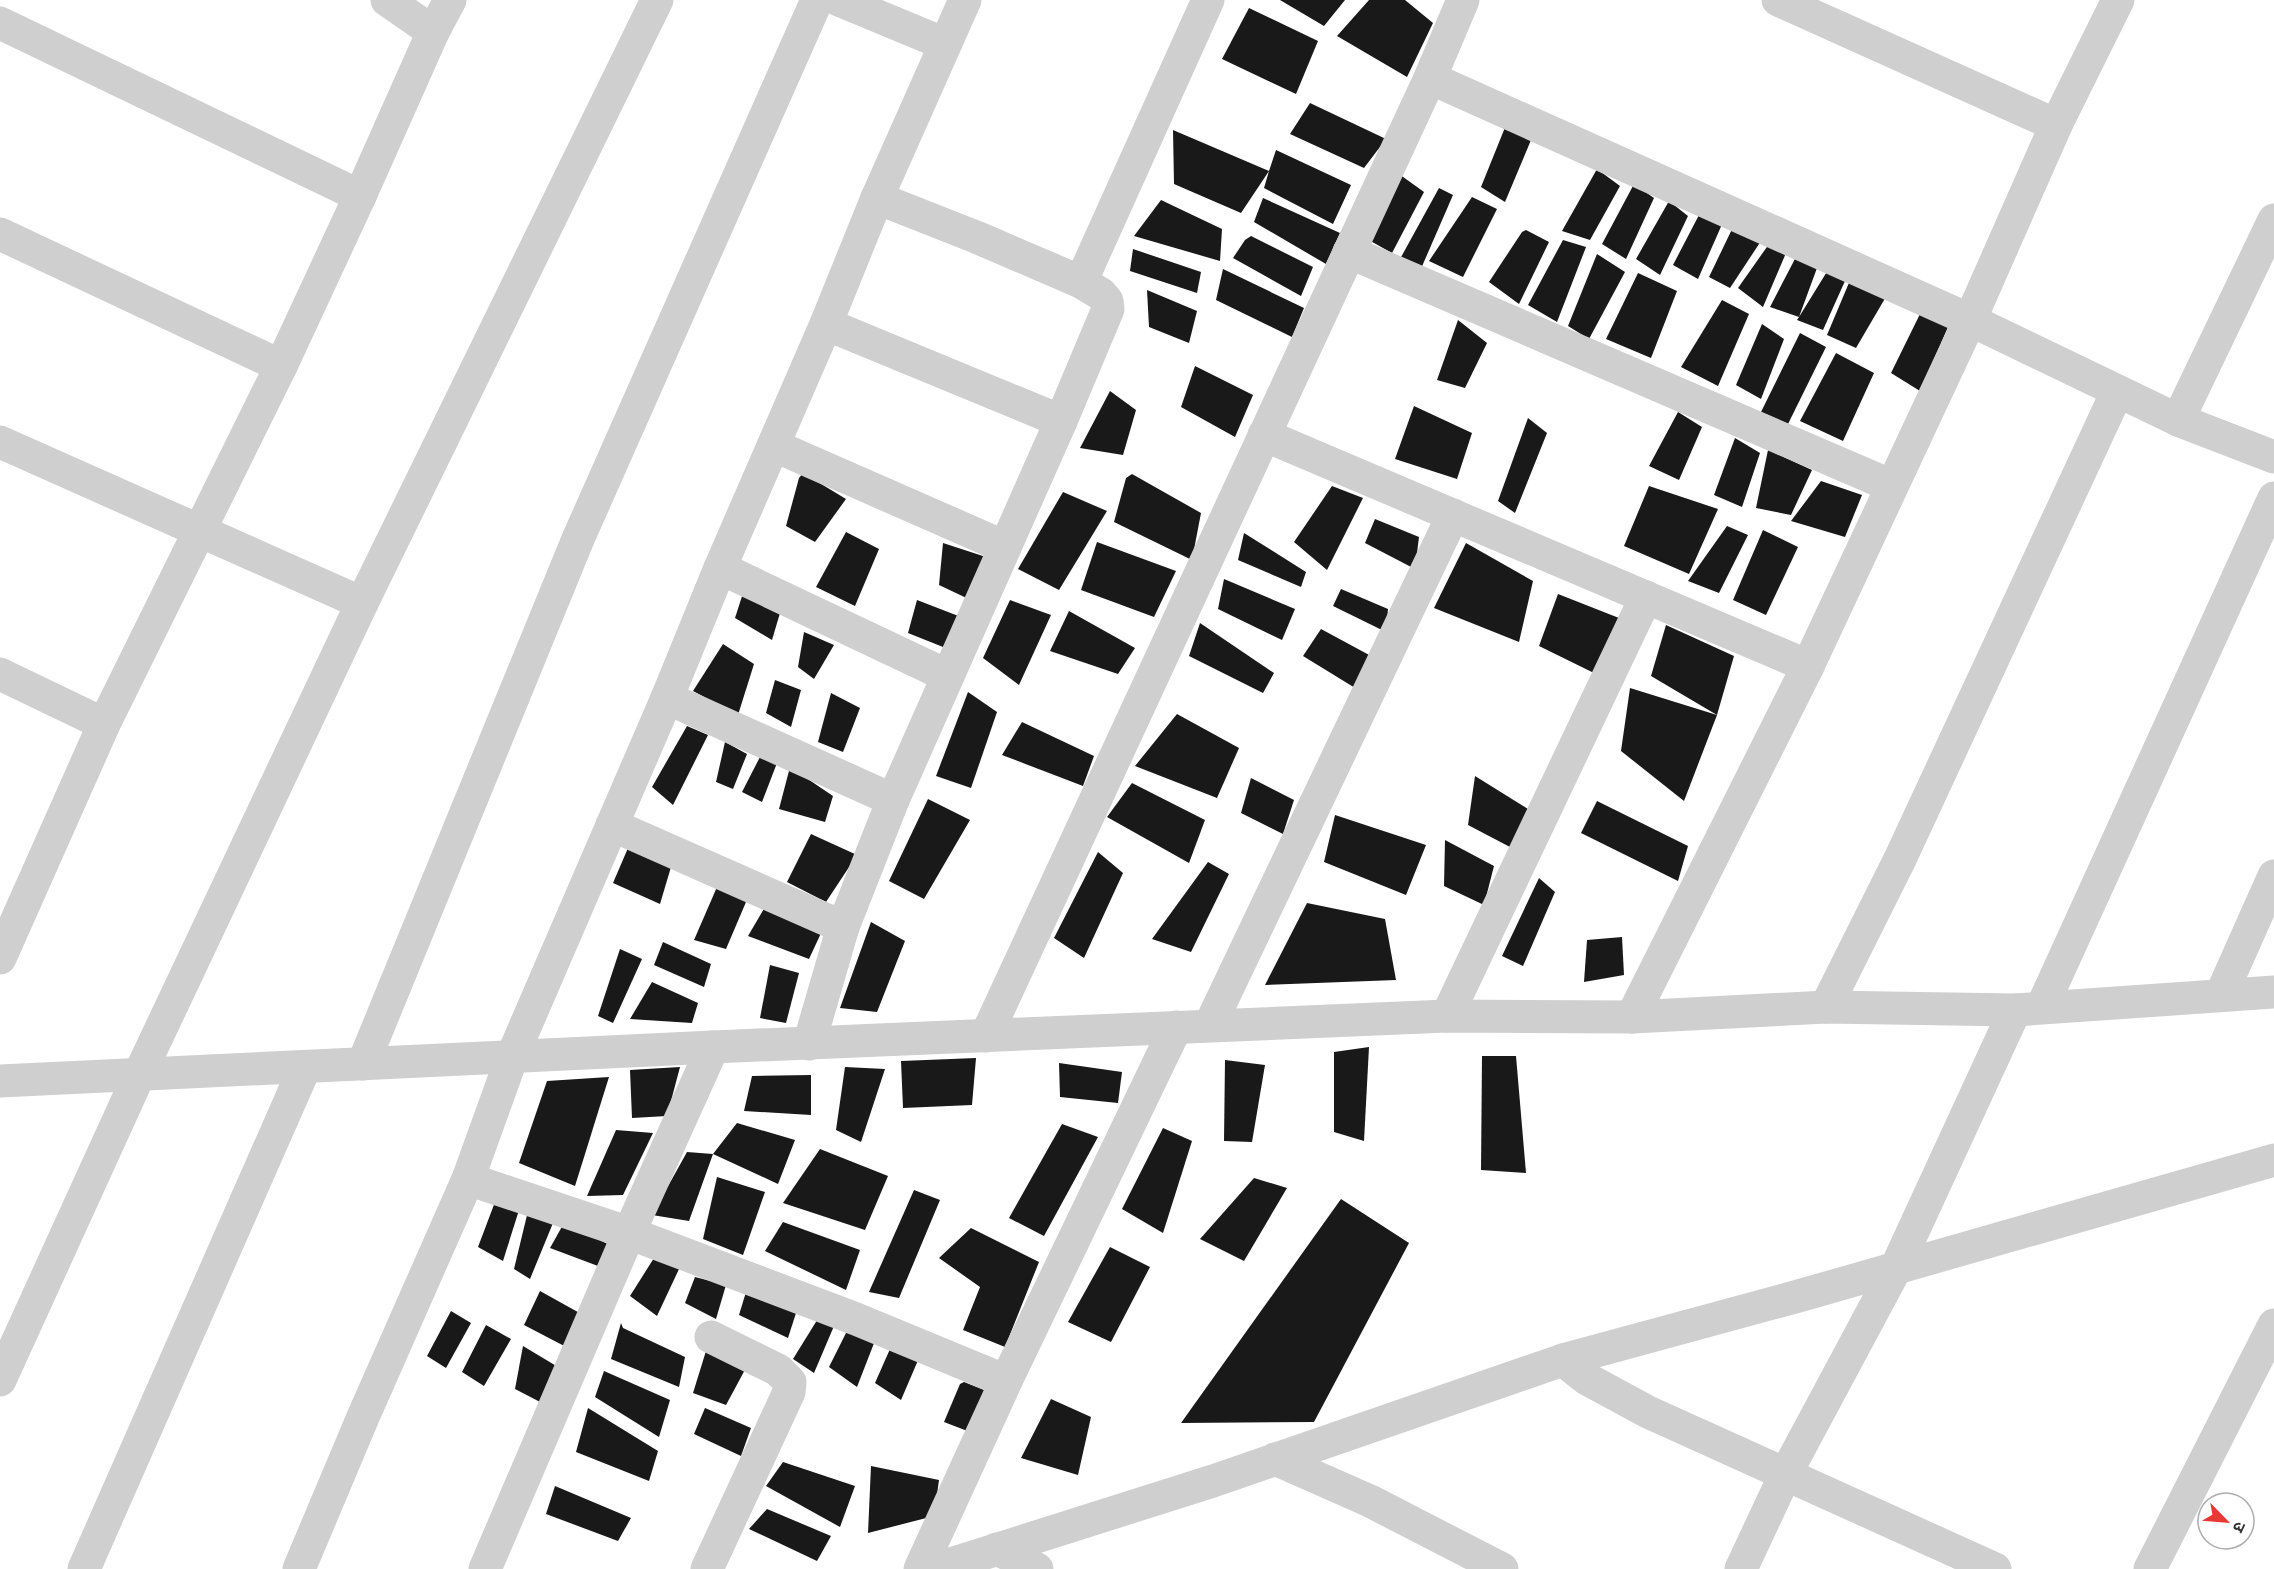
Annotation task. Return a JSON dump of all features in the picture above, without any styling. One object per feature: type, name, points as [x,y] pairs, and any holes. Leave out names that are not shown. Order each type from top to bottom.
[{"type":"street","points":[[387,0],[433,32]]},
{"type":"street","points":[[0,958],[11,904],[104,724],[281,366],[433,32],[450,0]]},
{"type":"street","points":[[0,1380],[139,1075],[362,603],[657,0]]},
{"type":"street","points":[[363,1065],[578,539],[817,0]]},
{"type":"street","points":[[839,0],[945,44]]},
{"type":"street","points":[[299,1569],[468,1179],[512,1057],[826,324],[877,198],[965,0]]},
{"type":"street","points":[[1081,282],[1208,0]]},
{"type":"street","points":[[986,1036],[1430,78],[1463,0]]},
{"type":"street","points":[[1778,0],[2056,125]]},
{"type":"street","points":[[1632,1017],[1808,666],[1971,320],[2056,125],[2118,0]]},
{"type":"street","points":[[0,23],[360,196]]},
{"type":"street","points":[[1430,78],[1971,320],[2178,420],[2274,457]]},
{"type":"street","points":[[809,1044],[843,927],[893,800],[1061,421],[1107,309],[1107,301],[1101,294],[1081,282],[877,198]]},
{"type":"street","points":[[2178,420],[2274,220]]},
{"type":"street","points":[[0,234],[281,366]]},
{"type":"street","points":[[1348,252],[1892,486]]},
{"type":"street","points":[[826,324],[1061,421]]},
{"type":"street","points":[[1826,1007],[1900,858],[2116,392]]},
{"type":"street","points":[[1264,435],[1808,666]]},
{"type":"street","points":[[0,442],[362,603]]},
{"type":"street","points":[[774,446],[1005,547]]},
{"type":"street","points":[[1741,1569],[1785,1475],[1898,1266],[2029,1009],[2274,498]]},
{"type":"street","points":[[1210,1025],[1453,515]]},
{"type":"street","points":[[720,568],[948,676]]},
{"type":"street","points":[[1447,1016],[1646,597]]},
{"type":"street","points":[[0,675],[104,724]]},
{"type":"street","points":[[667,698],[893,800]]},
{"type":"street","points":[[612,825],[843,927]]},
{"type":"street","points":[[2221,995],[2274,876]]},
{"type":"street","points":[[0,1081],[1210,1025],[1447,1016],[1632,1017],[1826,1007],[2029,1009],[2274,992]]},
{"type":"street","points":[[920,1569],[1006,1381],[1176,1027]]},
{"type":"street","points":[[485,1569],[629,1233],[713,1047]]},
{"type":"street","points":[[84,1569],[305,1067]]},
{"type":"street","points":[[935,1569],[1214,1481],[1563,1360],[1802,1295],[2274,1160]]},
{"type":"street","points":[[468,1179],[629,1233],[856,1319],[1006,1381]]},
{"type":"street","points":[[2150,1569],[2274,1324]]},
{"type":"street","points":[[706,1569],[789,1392],[790,1382],[778,1370],[711,1337]]},
{"type":"street","points":[[1563,1360],[1587,1379],[1648,1412],[1995,1569]]},
{"type":"street","points":[[1275,1459],[1370,1501],[1502,1569]]},
{"type":"street","points":[[997,1549],[1037,1569]]},
{"type":"building","points":[[1280,0],[1345,0],[1324,26]]},
{"type":"building","points":[[1369,0],[1405,0],[1433,23],[1407,77],[1337,36]]},
{"type":"building","points":[[1249,8],[1318,41],[1296,94],[1222,59]]},
{"type":"building","points":[[1310,103],[1386,139],[1364,168],[1290,134]]},
{"type":"building","points":[[1506,125],[1531,140],[1505,202],[1481,187]]},
{"type":"building","points":[[1173,130],[1269,171],[1241,213],[1174,184]]},
{"type":"building","points":[[1276,150],[1351,185],[1333,224],[1264,188]]},
{"type":"building","points":[[1597,169],[1620,186],[1590,240],[1562,231]]},
{"type":"building","points":[[1399,174],[1424,192],[1392,253],[1365,238]]},
{"type":"building","points":[[1634,184],[1654,198],[1626,259],[1602,244]]},
{"type":"building","points":[[1439,188],[1453,195],[1420,271],[1400,259]]},
{"type":"building","points":[[1472,197],[1497,209],[1463,277],[1429,261]]},
{"type":"building","points":[[1263,198],[1340,233],[1326,264],[1254,222]]},
{"type":"building","points":[[1161,200],[1222,229],[1220,261],[1134,236]]},
{"type":"building","points":[[1669,201],[1688,216],[1660,275],[1636,259]]},
{"type":"building","points":[[1699,215],[1723,222],[1698,279],[1673,265]]},
{"type":"building","points":[[1734,225],[1761,241],[1730,288],[1709,277]]},
{"type":"building","points":[[1526,230],[1549,242],[1519,304],[1489,282],[1522,232]]},
{"type":"building","points":[[1251,236],[1313,267],[1301,296],[1233,258],[1245,240]]},
{"type":"building","points":[[1563,240],[1586,247],[1557,322],[1528,305]]},
{"type":"building","points":[[1769,244],[1786,253],[1763,307],[1738,288]]},
{"type":"building","points":[[1133,249],[1201,272],[1197,293],[1130,271]]},
{"type":"building","points":[[1597,254],[1625,272],[1589,339],[1568,326]]},
{"type":"building","points":[[1797,255],[1817,268],[1799,317],[1770,307]]},
{"type":"building","points":[[1223,269],[1304,308],[1292,337],[1216,300]]},
{"type":"building","points":[[1828,270],[1845,281],[1823,330],[1797,320]]},
{"type":"building","points":[[1638,273],[1677,291],[1651,358],[1606,339]]},
{"type":"building","points":[[1851,278],[1887,295],[1856,348],[1827,335]]},
{"type":"building","points":[[1147,290],[1197,311],[1189,343],[1149,327]]},
{"type":"building","points":[[1722,300],[1749,314],[1718,386],[1681,367]]},
{"type":"building","points":[[1920,314],[1948,327],[1920,391],[1891,373]]},
{"type":"building","points":[[1458,320],[1487,343],[1465,388],[1437,380]]},
{"type":"building","points":[[1762,324],[1784,339],[1761,399],[1736,385]]},
{"type":"building","points":[[1800,333],[1826,347],[1788,424],[1761,412]]},
{"type":"building","points":[[1836,353],[1874,373],[1843,441],[1800,421]]},
{"type":"building","points":[[1195,366],[1253,395],[1235,437],[1181,407]]},
{"type":"building","points":[[1110,391],[1136,410],[1123,455],[1080,448]]},
{"type":"building","points":[[1414,406],[1472,433],[1457,479],[1395,459]]},
{"type":"building","points":[[1678,412],[1702,427],[1679,480],[1649,466]]},
{"type":"building","points":[[1528,418],[1547,433],[1515,513],[1498,501]]},
{"type":"building","points":[[1735,438],[1760,453],[1742,507],[1714,495]]},
{"type":"building","points":[[1768,450],[1812,470],[1791,515],[1756,508]]},
{"type":"building","points":[[803,473],[846,499],[815,542],[786,526],[799,478]]},
{"type":"building","points":[[1132,474],[1201,513],[1192,560],[1114,522],[1126,478]]},
{"type":"building","points":[[1821,481],[1862,495],[1845,537],[1791,521]]},
{"type":"building","points":[[1332,486],[1363,498],[1327,570],[1294,542]]},
{"type":"building","points":[[1649,486],[1718,509],[1689,574],[1624,546]]},
{"type":"building","points":[[1063,492],[1107,511],[1059,590],[1018,569]]},
{"type":"building","points":[[1375,519],[1419,537],[1415,569],[1365,543]]},
{"type":"building","points":[[1727,526],[1748,535],[1719,593],[1688,581]]},
{"type":"building","points":[[1763,530],[1798,547],[1766,615],[1733,600]]},
{"type":"building","points":[[846,532],[879,549],[855,606],[816,587]]},
{"type":"building","points":[[1244,533],[1306,572],[1301,587],[1238,560]]},
{"type":"building","points":[[1097,542],[1176,571],[1154,617],[1081,590]]},
{"type":"building","points":[[943,543],[989,558],[975,602],[939,585]]},
{"type":"building","points":[[1466,543],[1533,581],[1519,642],[1434,608]]},
{"type":"building","points":[[1224,579],[1295,609],[1282,640],[1218,609]]},
{"type":"building","points":[[1341,589],[1388,609],[1386,632],[1333,606]]},
{"type":"building","points":[[744,590],[780,613],[772,640],[735,618]]},
{"type":"building","points":[[1558,594],[1619,618],[1598,675],[1539,646]]},
{"type":"building","points":[[917,600],[961,617],[948,649],[908,633]]},
{"type":"building","points":[[1010,600],[1051,615],[1019,685],[983,658]]},
{"type":"building","points":[[1069,611],[1135,648],[1118,674],[1050,651]]},
{"type":"building","points":[[1200,623],[1274,673],[1263,693],[1189,656]]},
{"type":"building","points":[[1666,625],[1734,656],[1717,715],[1651,676]]},
{"type":"building","points":[[1321,629],[1371,656],[1360,691],[1303,656]]},
{"type":"building","points":[[804,632],[834,645],[814,679],[798,667]]},
{"type":"building","points":[[723,644],[754,664],[738,715],[693,691]]},
{"type":"building","points":[[775,680],[801,690],[791,727],[766,713]]},
{"type":"building","points":[[1630,688],[1717,715],[1684,801],[1621,751]]},
{"type":"building","points":[[968,692],[997,712],[971,788],[936,776]]},
{"type":"building","points":[[831,693],[860,708],[843,752],[818,742]]},
{"type":"building","points":[[1177,714],[1239,748],[1217,798],[1135,766]]},
{"type":"building","points":[[1022,722],[1094,756],[1083,786],[1002,755]]},
{"type":"building","points":[[687,726],[708,735],[673,805],[652,787]]},
{"type":"building","points":[[725,742],[747,754],[733,789],[716,782]]},
{"type":"building","points":[[761,755],[777,763],[762,802],[742,792]]},
{"type":"building","points":[[790,767],[833,796],[825,822],[779,809]]},
{"type":"building","points":[[1475,776],[1528,809],[1510,847],[1468,825]]},
{"type":"building","points":[[1251,778],[1294,800],[1283,834],[1241,813]]},
{"type":"building","points":[[1132,783],[1205,820],[1189,863],[1107,817]]},
{"type":"building","points":[[928,799],[970,820],[924,899],[889,881]]},
{"type":"building","points":[[1597,801],[1688,846],[1678,881],[1581,833]]},
{"type":"building","points":[[1335,815],[1426,845],[1406,895],[1324,862]]},
{"type":"building","points":[[811,834],[857,855],[826,902],[787,882]]},
{"type":"building","points":[[1445,840],[1494,866],[1484,905],[1444,886]]},
{"type":"building","points":[[628,848],[671,867],[660,904],[613,883]]},
{"type":"building","points":[[1098,852],[1123,873],[1084,958],[1054,938]]},
{"type":"building","points":[[1208,862],[1229,874],[1191,952],[1152,939]]},
{"type":"building","points":[[1539,878],[1555,892],[1523,966],[1502,956]]},
{"type":"building","points":[[717,887],[749,895],[726,949],[694,940]]},
{"type":"building","points":[[1307,903],[1385,919],[1396,980],[1265,985]]},
{"type":"building","points":[[765,907],[822,931],[809,959],[748,936]]},
{"type":"building","points":[[871,922],[905,941],[877,1012],[840,1008]]},
{"type":"building","points":[[1622,937],[1624,975],[1584,982],[1587,940]]},
{"type":"building","points":[[663,942],[711,964],[704,987],[654,965]]},
{"type":"building","points":[[620,949],[642,959],[613,1023],[598,1016]]},
{"type":"building","points":[[770,965],[799,973],[786,1023],[760,1018]]},
{"type":"building","points":[[652,982],[698,1003],[692,1023],[630,1019]]},
{"type":"building","points":[[1369,1047],[1364,1141],[1334,1132],[1334,1052]]},
{"type":"building","points":[[1482,1056],[1516,1056],[1526,1173],[1481,1170]]},
{"type":"building","points":[[976,1058],[972,1105],[903,1108],[901,1061]]},
{"type":"building","points":[[1225,1060],[1265,1065],[1252,1142],[1224,1141]]},
{"type":"building","points":[[1059,1063],[1122,1072],[1118,1103],[1060,1097]]},
{"type":"building","points":[[680,1067],[667,1116],[632,1118],[630,1070]]},
{"type":"building","points":[[845,1067],[885,1069],[861,1142],[836,1130]]},
{"type":"building","points":[[811,1075],[811,1115],[744,1111],[752,1076]]},
{"type":"building","points":[[609,1077],[575,1186],[519,1163],[547,1081]]},
{"type":"building","points":[[737,1123],[795,1140],[778,1184],[713,1154]]},
{"type":"building","points":[[1062,1124],[1098,1137],[1044,1236],[1009,1218]]},
{"type":"building","points":[[1163,1128],[1192,1141],[1163,1233],[1122,1209]]},
{"type":"building","points":[[616,1130],[653,1133],[623,1195],[587,1196]]},
{"type":"building","points":[[820,1149],[888,1176],[865,1230],[783,1203]]},
{"type":"building","points":[[687,1152],[713,1154],[689,1221],[652,1215]]},
{"type":"building","points":[[717,1177],[765,1192],[743,1255],[703,1239]]},
{"type":"building","points":[[1254,1178],[1287,1188],[1244,1261],[1200,1239]]},
{"type":"building","points":[[914,1190],[940,1200],[899,1298],[869,1292]]},
{"type":"building","points":[[1341,1199],[1409,1243],[1314,1422],[1181,1423]]},
{"type":"building","points":[[495,1202],[519,1210],[503,1261],[478,1247]]},
{"type":"building","points":[[528,1211],[553,1223],[530,1279],[514,1269]]},
{"type":"building","points":[[783,1222],[860,1250],[846,1290],[765,1251]]},
{"type":"building","points":[[564,1223],[614,1247],[606,1269],[550,1248]]},
{"type":"building","points":[[971,1228],[1039,1262],[1005,1347],[963,1330],[980,1287],[939,1258]]},
{"type":"building","points":[[1110,1247],[1150,1267],[1111,1342],[1068,1322]]},
{"type":"building","points":[[654,1258],[679,1269],[657,1316],[630,1296]]},
{"type":"building","points":[[695,1277],[726,1285],[716,1319],[685,1303]]},
{"type":"building","points":[[540,1291],[585,1316],[570,1349],[524,1325]]},
{"type":"building","points":[[746,1292],[796,1313],[788,1338],[739,1315]]},
{"type":"building","points":[[451,1311],[471,1323],[446,1368],[427,1356]]},
{"type":"building","points":[[819,1317],[834,1326],[814,1373],[793,1359]]},
{"type":"building","points":[[621,1323],[623,1328],[685,1357],[679,1387],[611,1359]]},
{"type":"building","points":[[486,1325],[511,1339],[484,1386],[462,1372]]},
{"type":"building","points":[[849,1327],[876,1338],[857,1387],[829,1367]]},
{"type":"building","points":[[523,1346],[558,1367],[544,1404],[515,1389]]},
{"type":"building","points":[[890,1349],[919,1358],[901,1400],[875,1383]]},
{"type":"building","points":[[706,1351],[747,1366],[726,1405],[693,1393]]},
{"type":"building","points":[[604,1371],[670,1400],[659,1437],[595,1397]]},
{"type":"building","points":[[964,1382],[989,1392],[970,1432],[944,1422],[960,1384]]},
{"type":"building","points":[[1051,1399],[1091,1417],[1078,1475],[1021,1458]]},
{"type":"building","points":[[588,1408],[658,1451],[649,1481],[576,1452]]},
{"type":"building","points":[[705,1408],[751,1428],[741,1456],[694,1434]]},
{"type":"building","points":[[783,1462],[855,1486],[840,1527],[766,1486]]},
{"type":"building","points":[[871,1466],[939,1480],[934,1516],[868,1533]]},
{"type":"building","points":[[555,1486],[631,1518],[618,1541],[546,1514]]},
{"type":"building","points":[[767,1509],[831,1536],[817,1561],[749,1529]]}]
